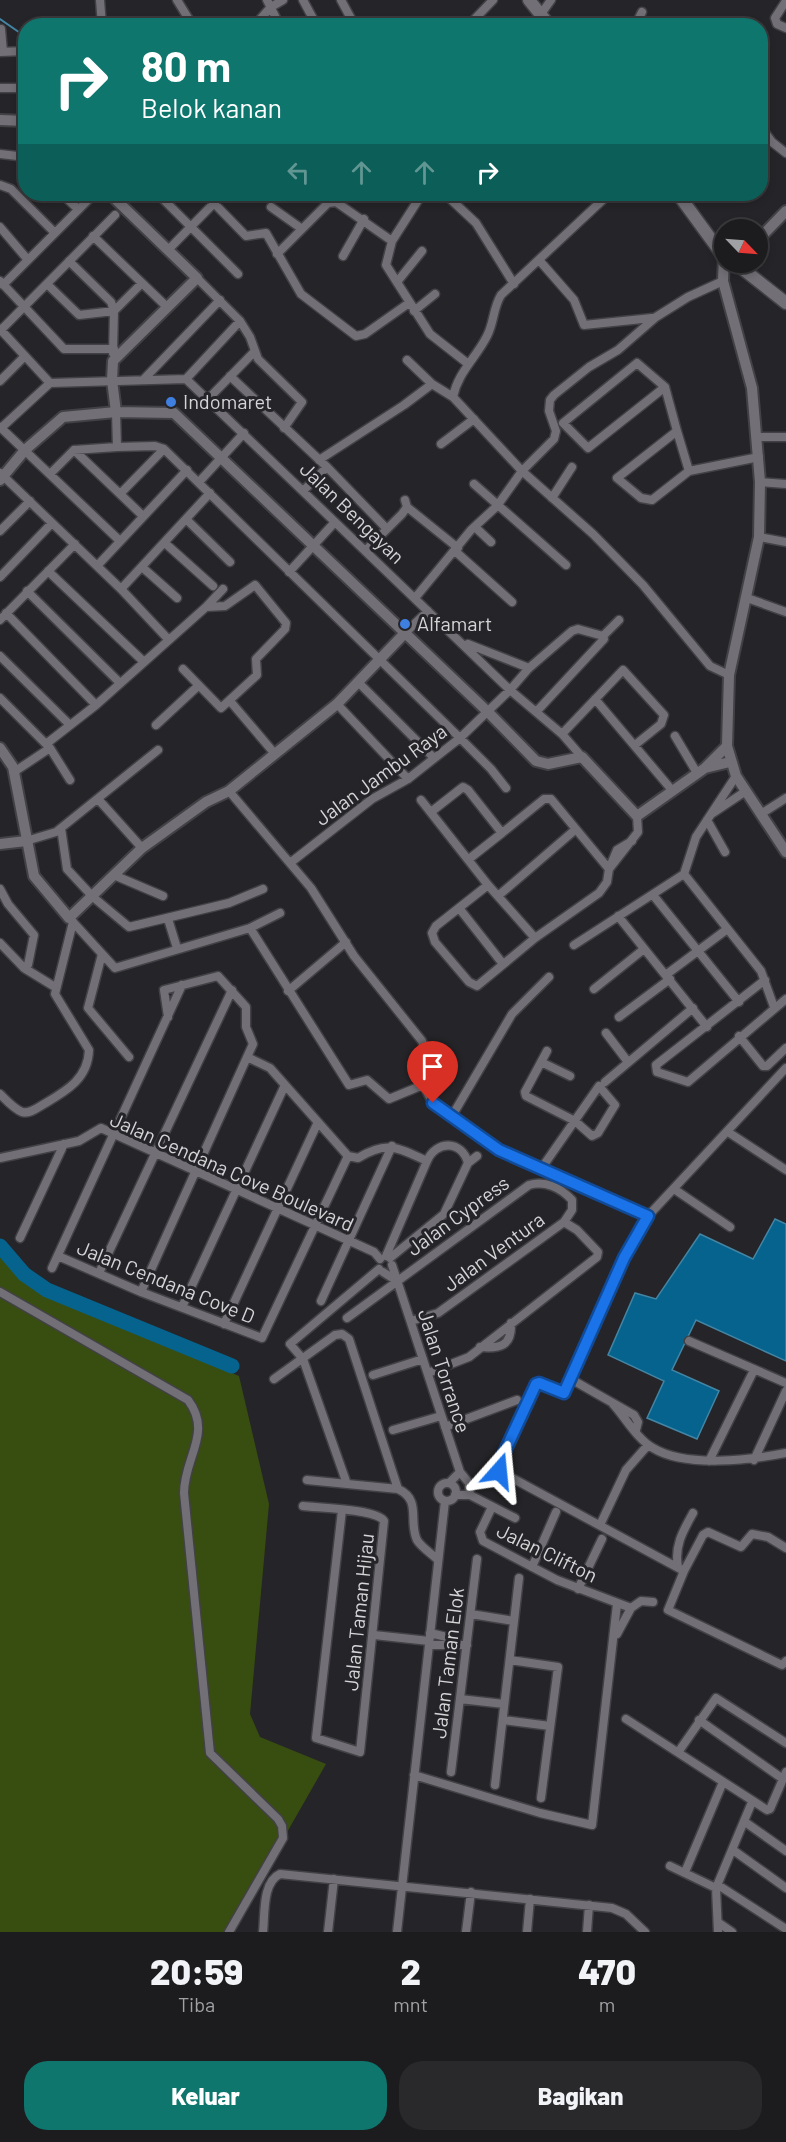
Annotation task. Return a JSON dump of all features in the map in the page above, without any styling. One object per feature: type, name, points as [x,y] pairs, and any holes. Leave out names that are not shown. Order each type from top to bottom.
[{"type":"main road","points":[[528,0],[544,18]]},
{"type":"main road","points":[[683,201],[714,243]]},
{"type":"main road","points":[[748,273],[786,303]]},
{"type":"street","points":[[100,0],[101,18]]},
{"type":"street","points":[[177,0],[188,18]]},
{"type":"street","points":[[259,18],[269,4],[284,0]]},
{"type":"street","points":[[303,0],[313,18]]},
{"type":"street","points":[[341,0],[351,18]]},
{"type":"street","points":[[476,18],[493,0]]},
{"type":"street","points":[[541,14],[551,0]]},
{"type":"street","points":[[786,1],[775,18],[777,24],[786,28]]},
{"type":"street","points":[[269,4],[276,18]]},
{"type":"street","points":[[639,18],[642,12]]},
{"type":"street","points":[[1,29],[1,52],[18,51]]},
{"type":"street","points":[[0,88],[18,88]]},
{"type":"street","points":[[0,120],[18,121]]},
{"type":"street","points":[[768,137],[786,153]]},
{"type":"street","points":[[0,154],[18,156]]},
{"type":"street","points":[[0,185],[11,189],[18,196]]},
{"type":"street","points":[[23,201],[54,232]]},
{"type":"street","points":[[69,201],[78,209]]},
{"type":"street","points":[[87,201],[2,283],[64,349],[114,349]]},
{"type":"street","points":[[118,201],[240,321],[250,337],[258,360],[302,402],[284,428]]},
{"type":"street","points":[[166,201],[192,225],[238,274]]},
{"type":"street","points":[[418,201],[392,241],[386,265],[414,311],[438,343],[467,363]]},
{"type":"street","points":[[452,201],[476,223],[513,284]]},
{"type":"street","points":[[453,398],[455,385],[467,363],[488,335],[495,305],[513,284],[602,201]]},
{"type":"street","points":[[169,249],[214,202],[246,236],[266,233],[300,294],[356,336],[365,334],[409,303]]},
{"type":"street","points":[[277,254],[328,203],[336,202],[364,219],[392,241]]},
{"type":"street","points":[[271,207],[302,229]]},
{"type":"street","points":[[768,230],[786,211]]},
{"type":"street","points":[[50,383],[0,330],[26,307],[115,215]]},
{"type":"street","points":[[343,256],[364,219]]},
{"type":"street","points":[[0,227],[28,260]]},
{"type":"street","points":[[93,236],[166,306]]},
{"type":"street","points":[[397,282],[422,251]]},
{"type":"street","points":[[539,260],[574,300],[584,325],[656,317]]},
{"type":"street","points":[[69,261],[107,297],[114,311],[112,380],[117,447]]},
{"type":"street","points":[[723,273],[723,281],[752,387],[760,483],[759,537],[729,675],[727,746],[736,776],[786,852]]},
{"type":"street","points":[[113,361],[166,306],[197,278]]},
{"type":"street","points":[[415,598],[475,527],[497,506],[522,471],[556,435],[549,411],[550,400],[554,395],[589,367],[618,350],[656,317],[688,297],[723,281]]},
{"type":"street","points":[[47,284],[76,314],[114,311],[142,283]]},
{"type":"street","points":[[414,311],[435,294]]},
{"type":"street","points":[[144,380],[220,300]]},
{"type":"street","points":[[120,541],[1,428],[50,383],[186,379],[240,321]]},
{"type":"street","points":[[209,398],[254,352]]},
{"type":"street","points":[[0,381],[25,356]]},
{"type":"street","points":[[407,360],[432,384],[453,398],[522,471],[593,534],[643,585],[710,666],[729,675]]},
{"type":"street","points":[[665,387],[588,448],[562,423],[637,363],[665,387],[689,471]]},
{"type":"street","points":[[230,376],[327,467],[387,529]]},
{"type":"street","name":"Jalan Bengayan","points":[[186,379],[209,398],[510,690],[562,734],[637,816]]},
{"type":"street","points":[[319,460],[432,384]]},
{"type":"street","points":[[168,639],[75,544],[1,477],[26,450],[63,417],[116,412],[174,413],[488,712],[536,761],[548,764],[582,757]]},
{"type":"street","points":[[441,444],[474,419]]},
{"type":"street","points":[[677,431],[617,478],[641,498],[652,500],[689,471],[759,457]]},
{"type":"street","points":[[199,482],[244,433]]},
{"type":"street","points":[[757,437],[786,437]]},
{"type":"street","points":[[50,474],[74,450],[155,446],[164,449],[460,738],[491,769],[506,788]]},
{"type":"street","points":[[120,494],[164,449]]},
{"type":"street","points":[[74,450],[143,516]]},
{"type":"street","points":[[303,491],[327,467]]},
{"type":"street","points":[[552,498],[572,467]]},
{"type":"street","points":[[97,566],[187,470]]},
{"type":"street","points":[[760,483],[786,484]]},
{"type":"street","points":[[474,484],[566,566]]},
{"type":"street","points":[[121,589],[210,493]]},
{"type":"street","points":[[0,531],[30,501]]},
{"type":"street","points":[[365,551],[387,529],[406,504],[512,602]]},
{"type":"street","points":[[187,520],[230,562]]},
{"type":"street","points":[[289,572],[335,522]]},
{"type":"street","points":[[0,577],[52,523]]},
{"type":"street","points":[[475,527],[490,542]]},
{"type":"street","points":[[759,537],[786,542]]},
{"type":"street","points":[[165,543],[213,586]]},
{"type":"street","points":[[75,544],[3,616],[96,705]]},
{"type":"street","points":[[142,567],[177,598]]},
{"type":"street","points":[[48,571],[143,661]]},
{"type":"street","points":[[183,669],[219,708],[230,701],[257,675],[256,659],[285,629],[286,623],[255,585],[225,606],[206,607]]},
{"type":"street","points":[[14,772],[96,705],[206,607],[223,589]]},
{"type":"street","points":[[27,591],[120,683]]},
{"type":"street","points":[[747,598],[786,612]]},
{"type":"street","points":[[0,1094],[20,1111],[32,1111],[61,1096],[80,1078],[89,1058],[89,1050],[55,994],[71,920],[142,848],[206,802],[229,791],[337,704],[428,611]]},
{"type":"street","points":[[537,711],[619,620]]},
{"type":"street","name":"Jalan Jambu Raya","points":[[290,863],[372,799],[408,779],[460,738],[510,690],[528,668],[576,629],[603,636]]},
{"type":"street","points":[[463,642],[528,668]]},
{"type":"street","points":[[0,656],[70,725]]},
{"type":"street","points":[[562,734],[623,670],[664,715],[661,724],[635,745]]},
{"type":"street","points":[[359,683],[434,758]]},
{"type":"street","points":[[156,725],[198,686]]},
{"type":"street","points":[[0,698],[48,746],[70,780]]},
{"type":"street","points":[[595,699],[671,789]]},
{"type":"street","points":[[230,701],[275,754]]},
{"type":"street","points":[[337,704],[408,779]]},
{"type":"street","points":[[675,736],[701,770]]},
{"type":"street","points":[[488,885],[436,926],[432,933],[435,942],[472,985],[477,986],[535,938],[599,893],[607,882],[609,869],[638,832],[637,816],[671,789],[701,770],[727,746]]},
{"type":"street","points":[[0,748],[12,762],[34,876],[115,968],[250,928],[280,913]]},
{"type":"street","points":[[0,844],[26,841],[56,832],[158,750]]},
{"type":"street","points":[[701,770],[730,762]]},
{"type":"street","points":[[574,945],[684,874],[696,837],[736,776]]},
{"type":"street","points":[[431,812],[463,787],[502,833]]},
{"type":"street","points":[[229,791],[331,915],[368,974],[422,1041],[425,1050],[423,1084],[433,1103],[499,1150],[648,1216]]},
{"type":"street","points":[[709,818],[746,791]]},
{"type":"street","points":[[469,859],[547,798],[609,869]]},
{"type":"street","points":[[761,814],[786,798]]},
{"type":"street","points":[[98,799],[142,848]]},
{"type":"street","points":[[421,800],[488,885],[535,938]]},
{"type":"street","points":[[709,818],[725,852]]},
{"type":"street","points":[[61,828],[67,869],[93,897],[129,927],[229,903],[263,890]]},
{"type":"street","points":[[498,896],[576,829]]},
{"type":"street","points":[[684,874],[726,930],[754,962],[765,980],[774,1007]]},
{"type":"street","points":[[116,876],[163,896]]},
{"type":"street","points":[[0,889],[8,904],[34,935],[28,965],[24,968]]},
{"type":"street","points":[[653,895],[739,1002]]},
{"type":"street","points":[[459,908],[503,964]]},
{"type":"street","points":[[618,916],[707,1027]]},
{"type":"street","points":[[168,919],[177,948]]},
{"type":"street","points":[[250,928],[349,1085],[367,1080],[389,1099],[423,1084]]},
{"type":"street","points":[[619,1017],[726,930]]},
{"type":"street","points":[[288,991],[346,942]]},
{"type":"street","points":[[0,943],[24,968],[55,987]]},
{"type":"street","points":[[594,989],[644,949]]},
{"type":"street","points":[[102,954],[88,1008],[129,1056]]},
{"type":"street","points":[[141,1292],[253,1044],[246,1027],[247,1011],[232,990],[218,976],[164,990],[168,1017]]},
{"type":"street","points":[[452,1116],[512,1014],[549,977]]},
{"type":"street","points":[[765,980],[656,1065],[657,1072],[685,1083],[786,999]]},
{"type":"street","points":[[52,1268],[182,985]]},
{"type":"street","points":[[99,1273],[232,990]]},
{"type":"street","points":[[605,1082],[693,1008]]},
{"type":"street","points":[[606,1033],[627,1062]]},
{"type":"street","points":[[739,1036],[763,1066],[767,1066],[786,1048]]},
{"type":"street","points":[[541,1169],[575,1121],[599,1086],[615,1104],[595,1136],[575,1121],[525,1095],[547,1051]]},
{"type":"street","points":[[247,1057],[270,1068],[348,1156],[358,1158],[370,1151],[392,1146],[427,1161]]},
{"type":"street","points":[[541,1062],[570,1076]]},
{"type":"street","points":[[681,1569],[499,1471],[498,1466],[536,1384],[539,1383],[564,1393],[624,1258],[648,1216],[786,1068]]},
{"type":"street","points":[[182,1307],[285,1085]]},
{"type":"street","points":[[224,1324],[318,1122]]},
{"type":"street","name":"Jalan Cendana Cove Boulevard","points":[[0,1158],[79,1141],[101,1128],[348,1240],[387,1260]]},
{"type":"street","points":[[728,1132],[786,1170]]},
{"type":"street","points":[[20,1238],[64,1144]]},
{"type":"street","points":[[346,1484],[303,1359],[290,1344],[293,1339],[381,1271],[390,1270],[387,1260],[430,1154],[445,1144],[461,1151],[468,1163]]},
{"type":"street","points":[[321,1301],[392,1146]]},
{"type":"street","points":[[370,1151],[384,1163]]},
{"type":"street","points":[[315,1226],[348,1156]]},
{"type":"street","points":[[397,1281],[381,1271],[377,1263],[387,1260],[444,1214],[468,1163],[477,1156]]},
{"type":"street","name":"Jalan Cypress","points":[[345,1303],[350,1316],[529,1185],[545,1184],[562,1189],[572,1200],[572,1210],[564,1222]]},
{"type":"street","points":[[674,1189],[730,1227]]},
{"type":"street","points":[[428,1373],[458,1363],[597,1257],[598,1252],[595,1246],[564,1222]]},
{"type":"street","name":"Jalan Ventura","points":[[411,1322],[438,1313],[564,1222]]},
{"type":"street","name":"Jalan Cendana Cove D","points":[[58,1256],[141,1292],[262,1338],[315,1226]]},
{"type":"street","name":"Jalan Torrance","points":[[387,1260],[397,1281],[460,1472],[469,1483],[470,1495]]},
{"type":"street","points":[[0,1292],[188,1400],[199,1419],[195,1449],[184,1476],[184,1493],[210,1753],[268,1808],[282,1826],[283,1832],[283,1838],[229,1932]]},
{"type":"street","points":[[480,1347],[496,1348],[505,1345],[511,1334],[511,1323]]},
{"type":"street","points":[[274,1379],[334,1335],[342,1334],[349,1339],[398,1489]]},
{"type":"street","points":[[689,1341],[786,1383]]},
{"type":"street","points":[[373,1375],[423,1359]]},
{"type":"street","points":[[709,1461],[754,1370]]},
{"type":"street","points":[[576,1382],[637,1418],[636,1430],[648,1445],[669,1454],[709,1461],[754,1460],[786,1453]]},
{"type":"street","points":[[754,1460],[786,1391]]},
{"type":"street","points":[[445,1427],[517,1400]]},
{"type":"street","points":[[393,1430],[441,1416]]},
{"type":"street","points":[[600,1525],[626,1470],[648,1445]]},
{"type":"street","points":[[397,1932],[445,1501],[438,1491],[443,1484],[449,1483],[460,1472]]},
{"type":"street","points":[[307,1480],[398,1489],[405,1492],[412,1502],[418,1542],[438,1560]]},
{"type":"street","points":[[445,1501],[451,1500],[455,1495],[456,1489],[449,1483]]},
{"type":"street","points":[[455,1495],[470,1495]]},
{"type":"street","name":"Jalan Clifton","points":[[470,1495],[515,1518]]},
{"type":"street","name":"Jalan Taman Hijau","points":[[303,1506],[342,1510],[379,1515],[384,1521],[374,1635],[360,1752],[316,1738],[342,1510]]},
{"type":"street","name":"Jalan Clifton","points":[[492,1507],[481,1537],[532,1567],[578,1589],[632,1608]]},
{"type":"street","points":[[532,1567],[556,1512]]},
{"type":"street","points":[[681,1569],[676,1554],[680,1538],[693,1513]]},
{"type":"street","points":[[786,1548],[768,1537],[752,1533],[741,1547],[708,1532],[703,1535],[681,1569],[668,1610],[782,1665],[786,1661]]},
{"type":"street","points":[[578,1589],[602,1539]]},
{"type":"street","name":"Jalan Taman Elok","points":[[451,1772],[477,1559]]},
{"type":"street","points":[[495,1785],[519,1578]]},
{"type":"street","points":[[615,1638],[632,1608],[641,1601],[653,1602]]},
{"type":"street","points":[[414,1778],[589,1826],[594,1822],[617,1604]]},
{"type":"street","points":[[471,1614],[514,1621]]},
{"type":"street","points":[[374,1635],[429,1640],[452,1638],[457,1643],[467,1644]]},
{"type":"street","points":[[510,1660],[558,1667],[541,1798]]},
{"type":"street","points":[[679,1751],[713,1699],[719,1698],[786,1743]]},
{"type":"street","points":[[460,1699],[504,1704]]},
{"type":"street","points":[[626,1719],[679,1751],[752,1802],[768,1810],[784,1776],[699,1720]]},
{"type":"street","points":[[503,1720],[550,1726]]},
{"type":"street","points":[[685,1872],[723,1782]]},
{"type":"street","points":[[732,1932],[718,1928],[717,1887],[752,1802]]},
{"type":"street","points":[[745,1822],[786,1851]]},
{"type":"street","points":[[733,1850],[786,1888]]},
{"type":"street","points":[[670,1866],[717,1887],[786,1929]]},
{"type":"street","points":[[263,1932],[268,1890],[273,1880],[280,1874],[612,1908],[626,1914],[645,1932]]},
{"type":"street","points":[[328,1932],[334,1879]]},
{"type":"street","points":[[466,1932],[471,1892]]},
{"type":"street","points":[[527,1932],[530,1899]]},
{"type":"street","points":[[587,1932],[589,1905]]},
{"type":"green space","points":[[0,1251],[27,1279],[60,1300],[239,1376],[269,1504],[250,1714],[260,1737],[326,1764],[230,1932],[0,1932]]},
{"type":"water","points":[[775,1219],[786,1224],[786,1361],[696,1320],[672,1370],[719,1391],[697,1439],[647,1418],[664,1381],[608,1355],[635,1293],[656,1299],[700,1234],[753,1259]]},
{"type":"waterway","points":[[0,19],[18,31]]},
{"type":"waterway","points":[[0,1246],[24,1274],[47,1290],[232,1366]]},
{"type":"place","name":"Indomaret","points":[[171,402]]},
{"type":"place","name":"Alfamart","points":[[405,624]]},
{"type":"route","points":[[433,1103],[499,1150],[648,1216],[624,1258],[564,1393],[561,1394],[539,1383],[536,1384],[498,1466],[499,1471]]}]
